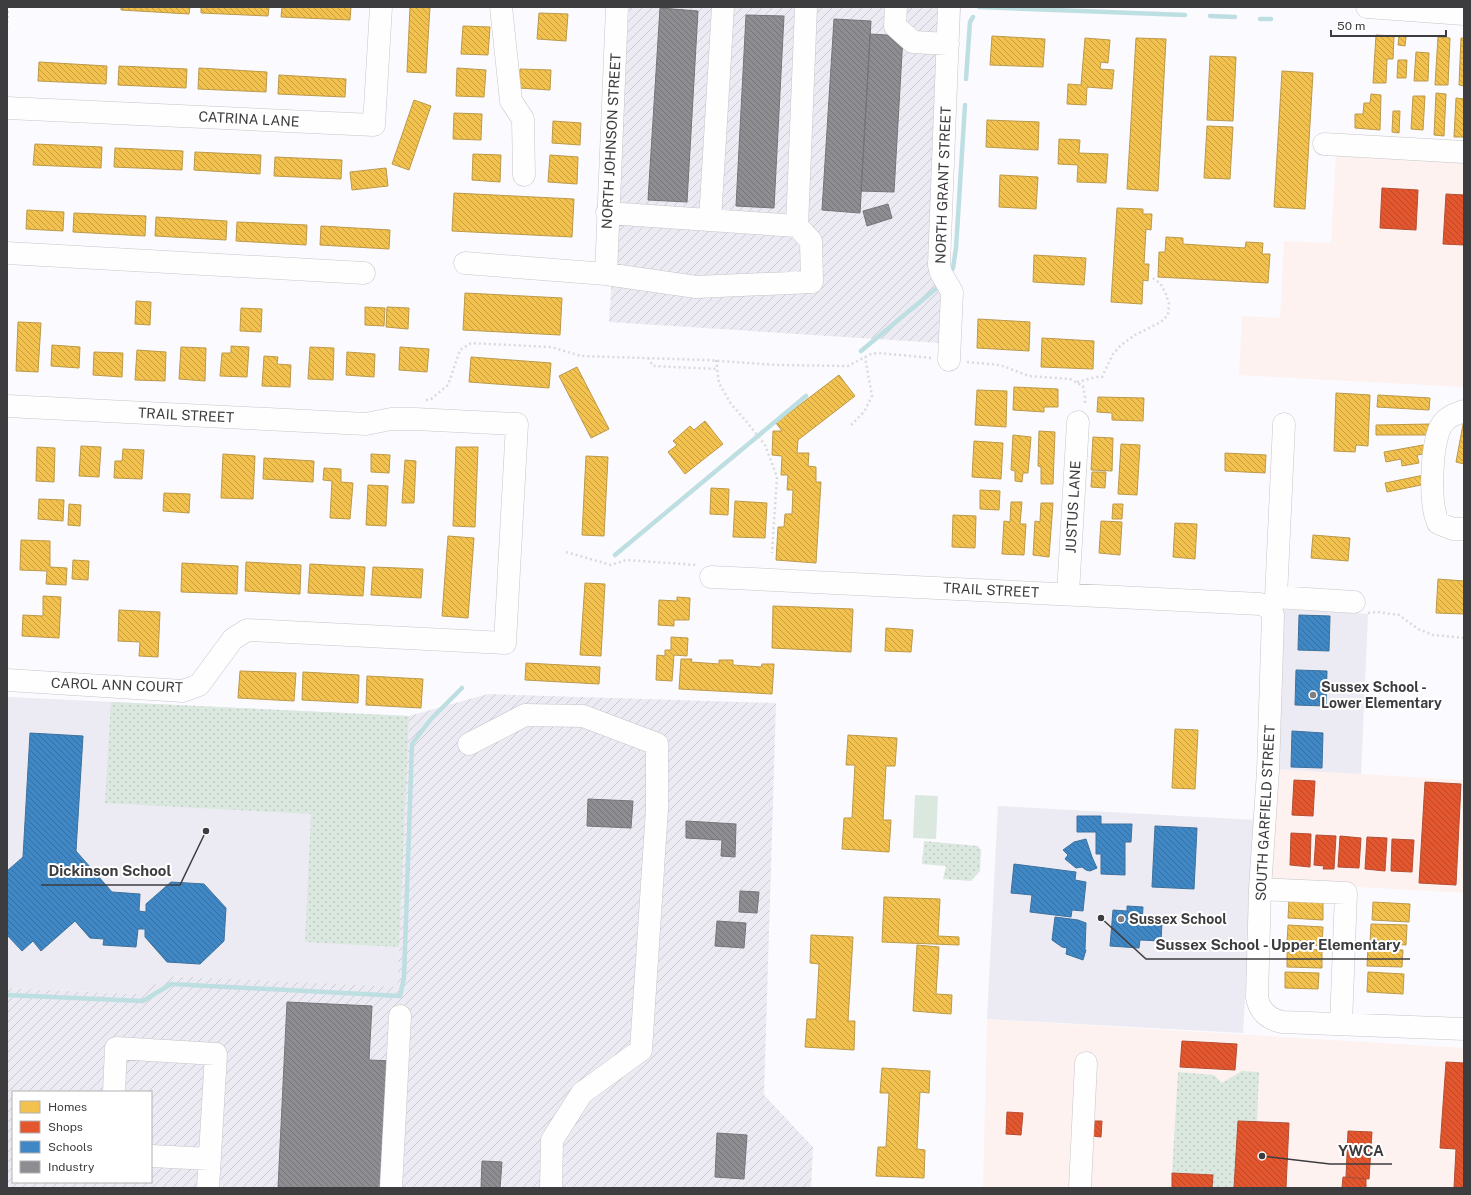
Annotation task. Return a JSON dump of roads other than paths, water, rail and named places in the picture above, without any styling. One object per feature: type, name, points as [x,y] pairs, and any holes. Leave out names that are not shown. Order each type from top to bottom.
[{"type":"street","name":"CATRINA LANE","points":[[7,108],[374,125],[381,7]]},
{"type":"street","points":[[501,7],[511,101],[523,119],[524,175]]},
{"type":"street","name":"NORTH JOHNSON STREET","points":[[606,274],[607,213],[617,7]]},
{"type":"street","points":[[710,220],[723,7]]},
{"type":"street","points":[[796,226],[806,7]]},
{"type":"street","points":[[896,7],[895,26],[913,42],[948,44]]},
{"type":"street","name":"NORTH GRANT STREET","points":[[949,7],[939,265],[941,273],[950,288],[952,295],[949,360]]},
{"type":"street","points":[[1367,7],[1464,14]]},
{"type":"street","points":[[1324,144],[1464,152]]},
{"type":"street","points":[[465,263],[606,274],[696,287],[812,282],[811,241],[796,226],[607,213]]},
{"type":"street","points":[[7,253],[364,273]]},
{"type":"street","name":"TRAIL STREET","points":[[7,406],[366,419],[415,419],[518,424],[505,643],[393,638]]},
{"type":"street","points":[[1464,411],[1448,417],[1442,425],[1437,443],[1432,487],[1434,510],[1438,523],[1453,529],[1464,529]]},
{"type":"street","name":"JUSTUS LANE","points":[[1068,593],[1078,422]]},
{"type":"street","name":"SOUTH GARFIELD STREET","points":[[1284,424],[1273,602],[1268,763],[1260,889],[1257,997],[1259,1006],[1271,1019],[1282,1022],[1341,1024]]},
{"type":"street","name":"TRAIL STREET","points":[[707,571],[1260,604],[1273,602],[1354,602]]},
{"type":"street","name":"CAROL ANN COURT","points":[[7,680],[183,690],[199,685],[233,639],[247,630],[393,638]]},
{"type":"street","points":[[469,744],[525,715],[583,716],[657,744],[657,810],[641,1050],[582,1093],[552,1140],[551,1188]]},
{"type":"street","points":[[1260,889],[1346,893],[1341,1024],[1464,1029]]},
{"type":"street","points":[[391,1188],[400,1016]]},
{"type":"street","points":[[114,1091],[116,1048],[216,1054],[208,1188]]},
{"type":"street","points":[[1080,1188],[1086,1063]]},
{"type":"street","points":[[152,1156],[210,1159]]},
{"type":"waterway","points":[[979,7],[1185,15]]},
{"type":"waterway","points":[[1210,16],[1235,17]]},
{"type":"waterway","points":[[966,79],[970,22],[973,17]]},
{"type":"waterway","points":[[1260,19],[1271,19]]},
{"type":"waterway","points":[[950,272],[953,268],[956,248],[965,105]]},
{"type":"waterway","points":[[861,351],[938,287]]},
{"type":"waterway","points":[[615,555],[806,396]]},
{"type":"waterway","points":[[7,995],[143,1001],[171,984],[400,996],[404,978],[412,744],[431,719],[462,688]]},
{"type":"place","name":"Sussex School - Lower Elementary","points":[[1313,695]]},
{"type":"place","name":"Dickinson School","points":[[206,831]]},
{"type":"place","name":"Sussex School - Upper Elementary","points":[[1101,918]]},
{"type":"place","name":"Sussex School","points":[[1121,919]]},
{"type":"place","name":"YWCA","points":[[1262,1156]]}]
